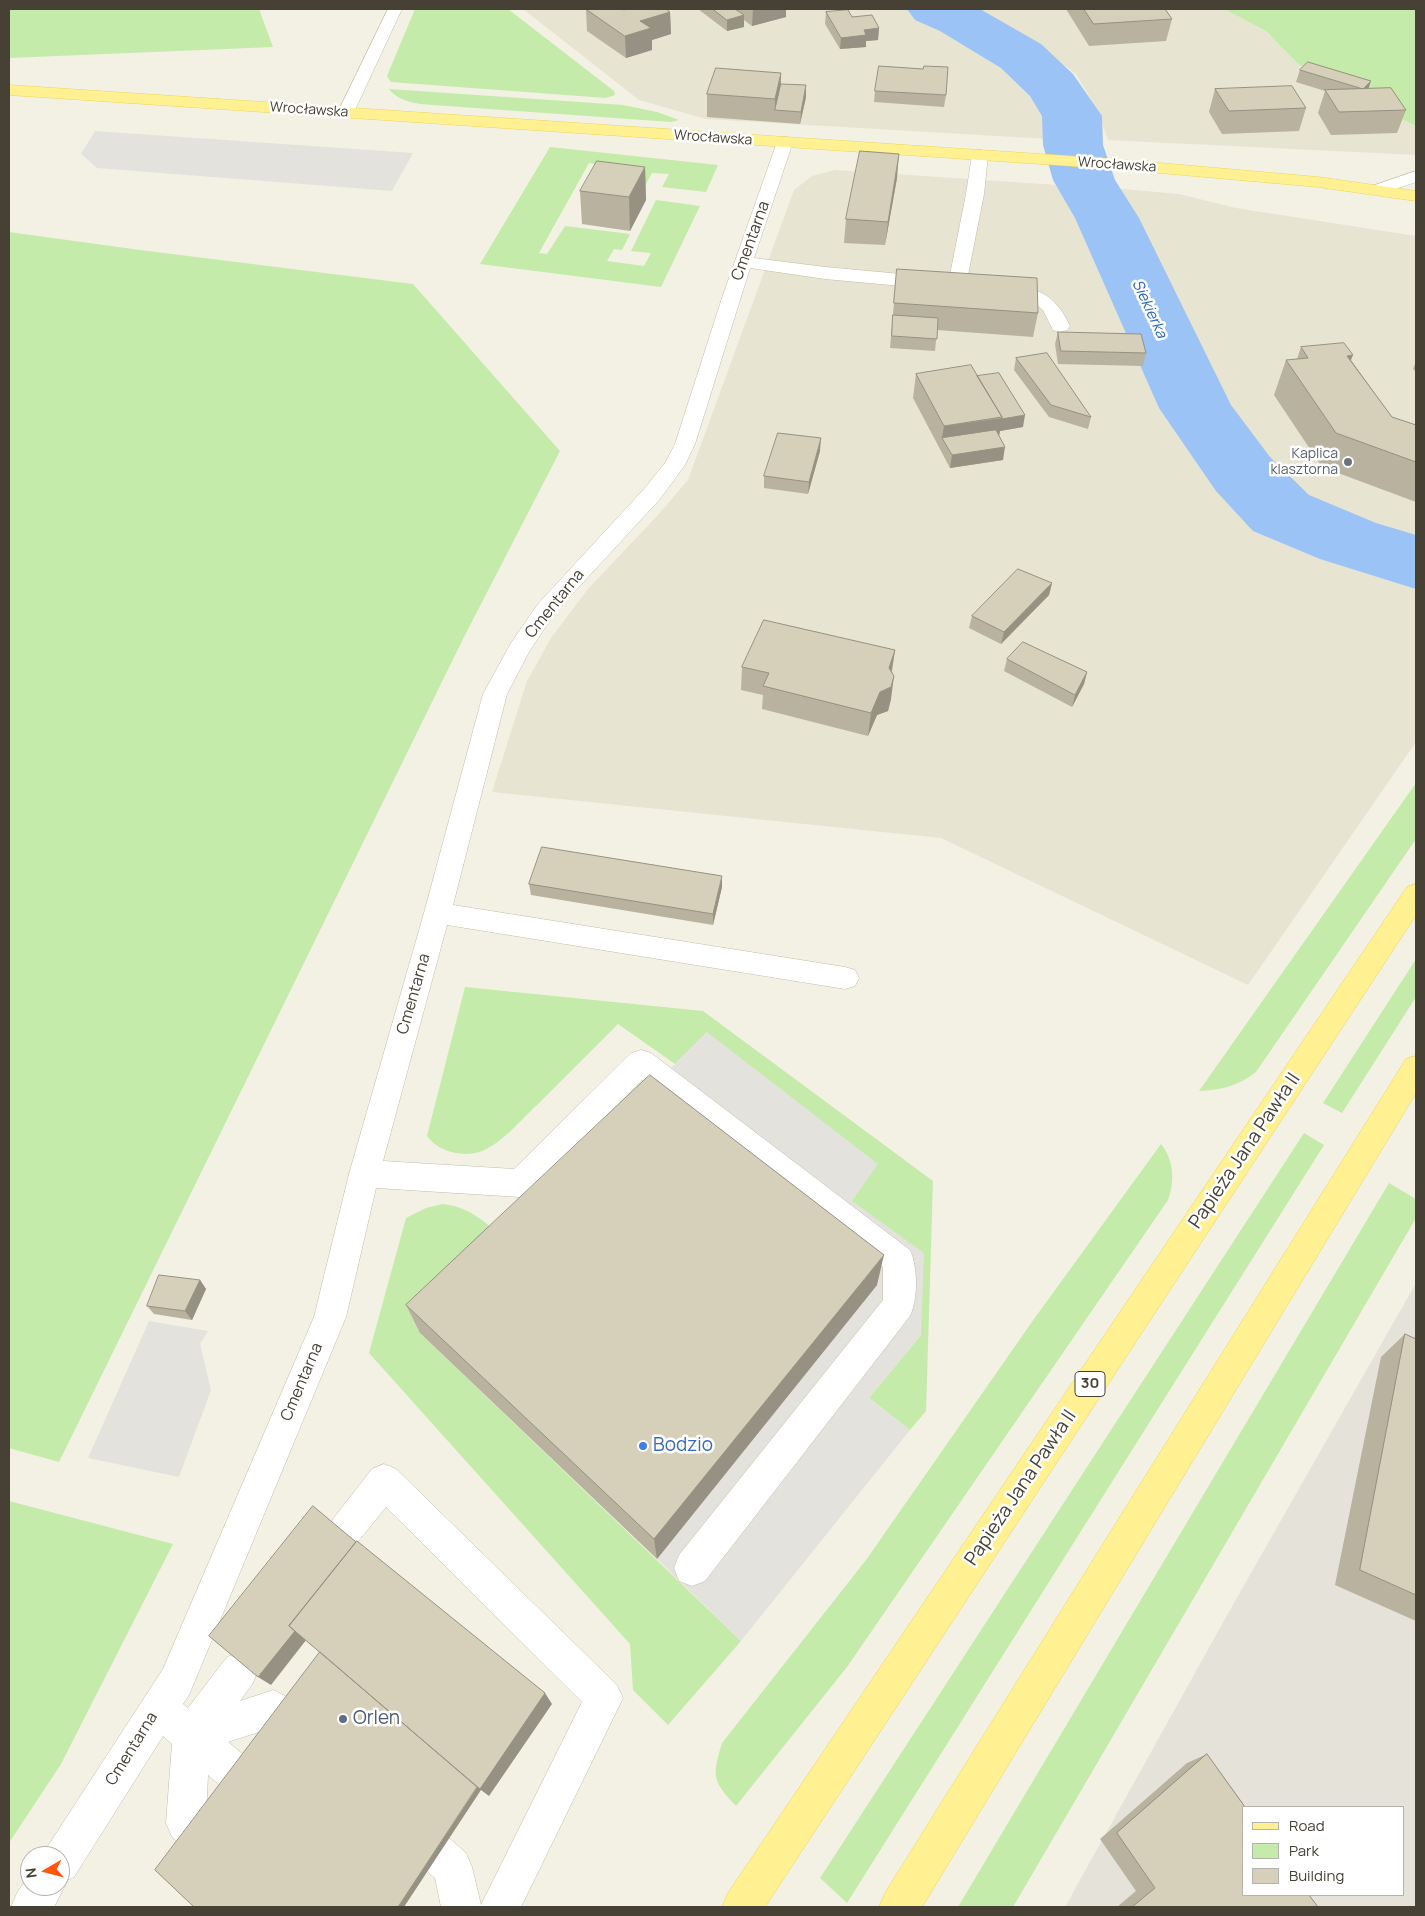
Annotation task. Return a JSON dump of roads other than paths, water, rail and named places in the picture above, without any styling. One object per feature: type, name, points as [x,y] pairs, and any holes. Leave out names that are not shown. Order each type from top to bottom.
[{"type":"main road","name":"Wrocławska","points":[[9,90],[1115,164],[1318,182],[1416,196]]},
{"type":"main road","name":"Papieża Jana Pawła II","points":[[742,1907],[1416,894]]},
{"type":"main road","points":[[899,1907],[1416,1068]]},
{"type":"street","points":[[346,112],[395,9]]},
{"type":"street","name":"Cmentarna","points":[[70,1847],[176,1682],[330,1317],[364,1174],[437,914],[494,694],[519,649],[546,609],[652,494],[674,465],[685,444],[785,142]]},
{"type":"street","points":[[956,285],[975,194],[980,155]]},
{"type":"street","points":[[1378,190],[1416,176]]},
{"type":"street","points":[[744,262],[824,273],[1033,294],[1054,309],[1060,326]]},
{"type":"street","points":[[437,914],[504,922],[845,978]]},
{"type":"street","points":[[364,1174],[520,1182],[641,1062],[899,1260],[900,1305],[692,1568]]},
{"type":"street","points":[[345,1531],[384,1482],[604,1698],[500,1907]]},
{"type":"street","points":[[240,1670],[192,1735],[186,1823],[242,1875]]},
{"type":"street","points":[[159,1708],[287,1818]]},
{"type":"street","points":[[192,1735],[273,1709],[332,1762]]},
{"type":"street","points":[[385,1808],[452,1867],[461,1907]]},
{"type":"street","points":[[31,1907],[38,1896]]},
{"type":"waterway","name":"Siekierka","points":[[934,9],[959,19],[1021,56],[1053,86],[1072,116],[1073,145],[1084,180],[1107,218],[1196,408],[1243,474],[1281,513],[1348,541],[1416,562]]},
{"type":"place","name":"Kaplica klasztorna","points":[[1348,462]]},
{"type":"place","name":"Bodzio","points":[[643,1446]]},
{"type":"place","name":"Orlen","points":[[343,1719]]}]
